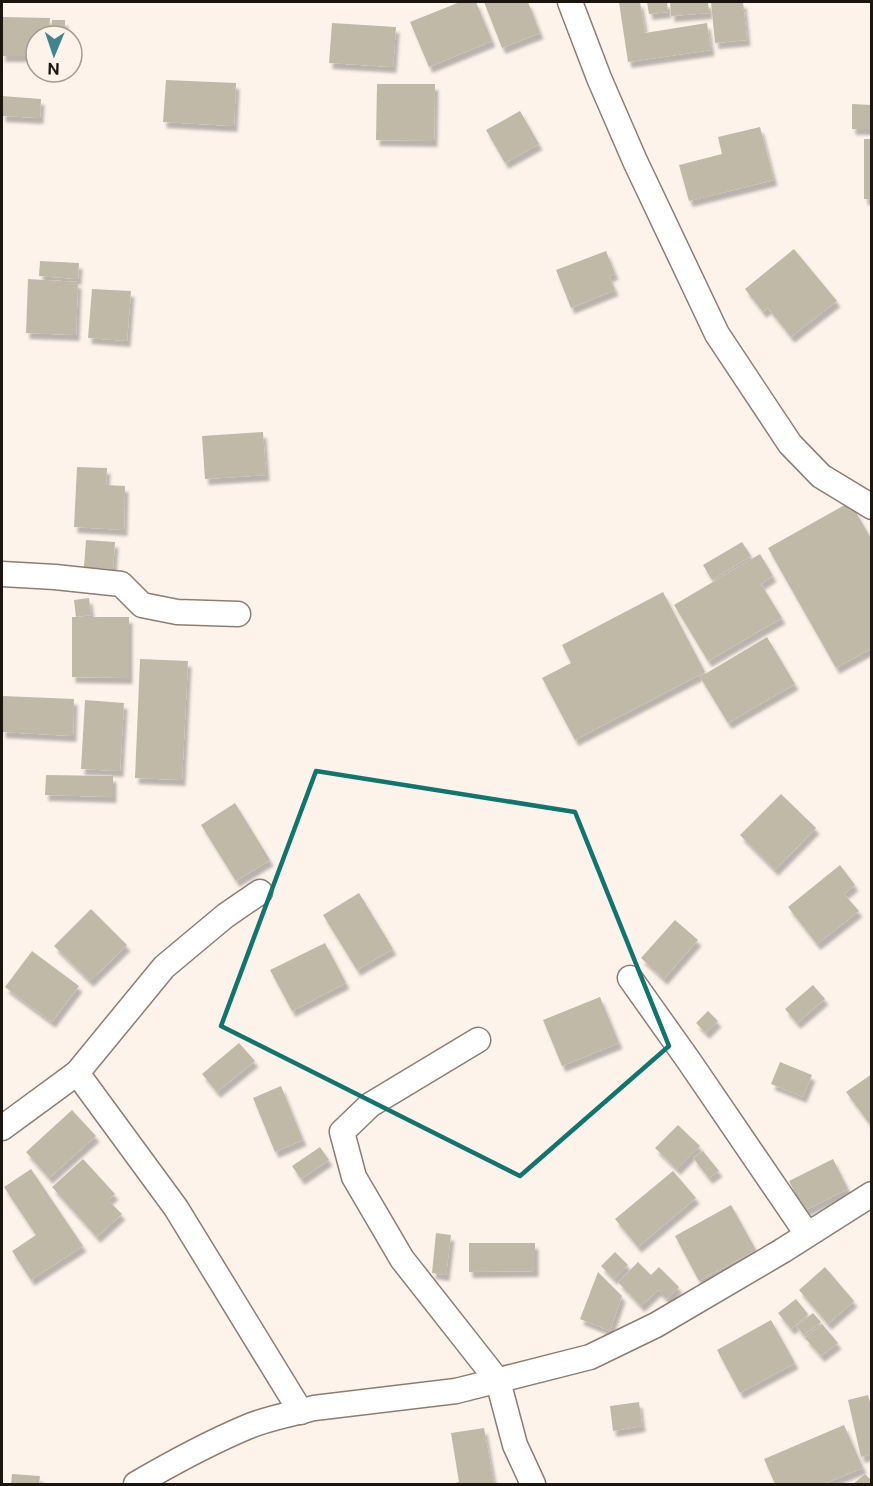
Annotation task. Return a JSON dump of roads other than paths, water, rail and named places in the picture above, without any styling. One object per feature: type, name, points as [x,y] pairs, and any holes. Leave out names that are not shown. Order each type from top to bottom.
[{"type":"street","points":[[570,2],[599,78],[635,161],[717,334],[790,444],[822,476],[872,507]]},
{"type":"street","points":[[2,574],[121,584],[142,605],[177,612],[238,614]]},
{"type":"street","points":[[2,1128],[77,1073],[164,967],[225,916],[260,892]]},
{"type":"street","points":[[630,978],[689,1060],[807,1234]]},
{"type":"street","points":[[478,1040],[370,1105],[342,1132],[354,1177],[402,1259],[498,1381],[514,1445],[533,1485]]},
{"type":"street","points":[[77,1073],[176,1208],[300,1412]]},
{"type":"street","points":[[136,1485],[172,1462],[249,1426],[314,1408],[456,1391],[590,1358],[656,1325],[872,1194]]}]
